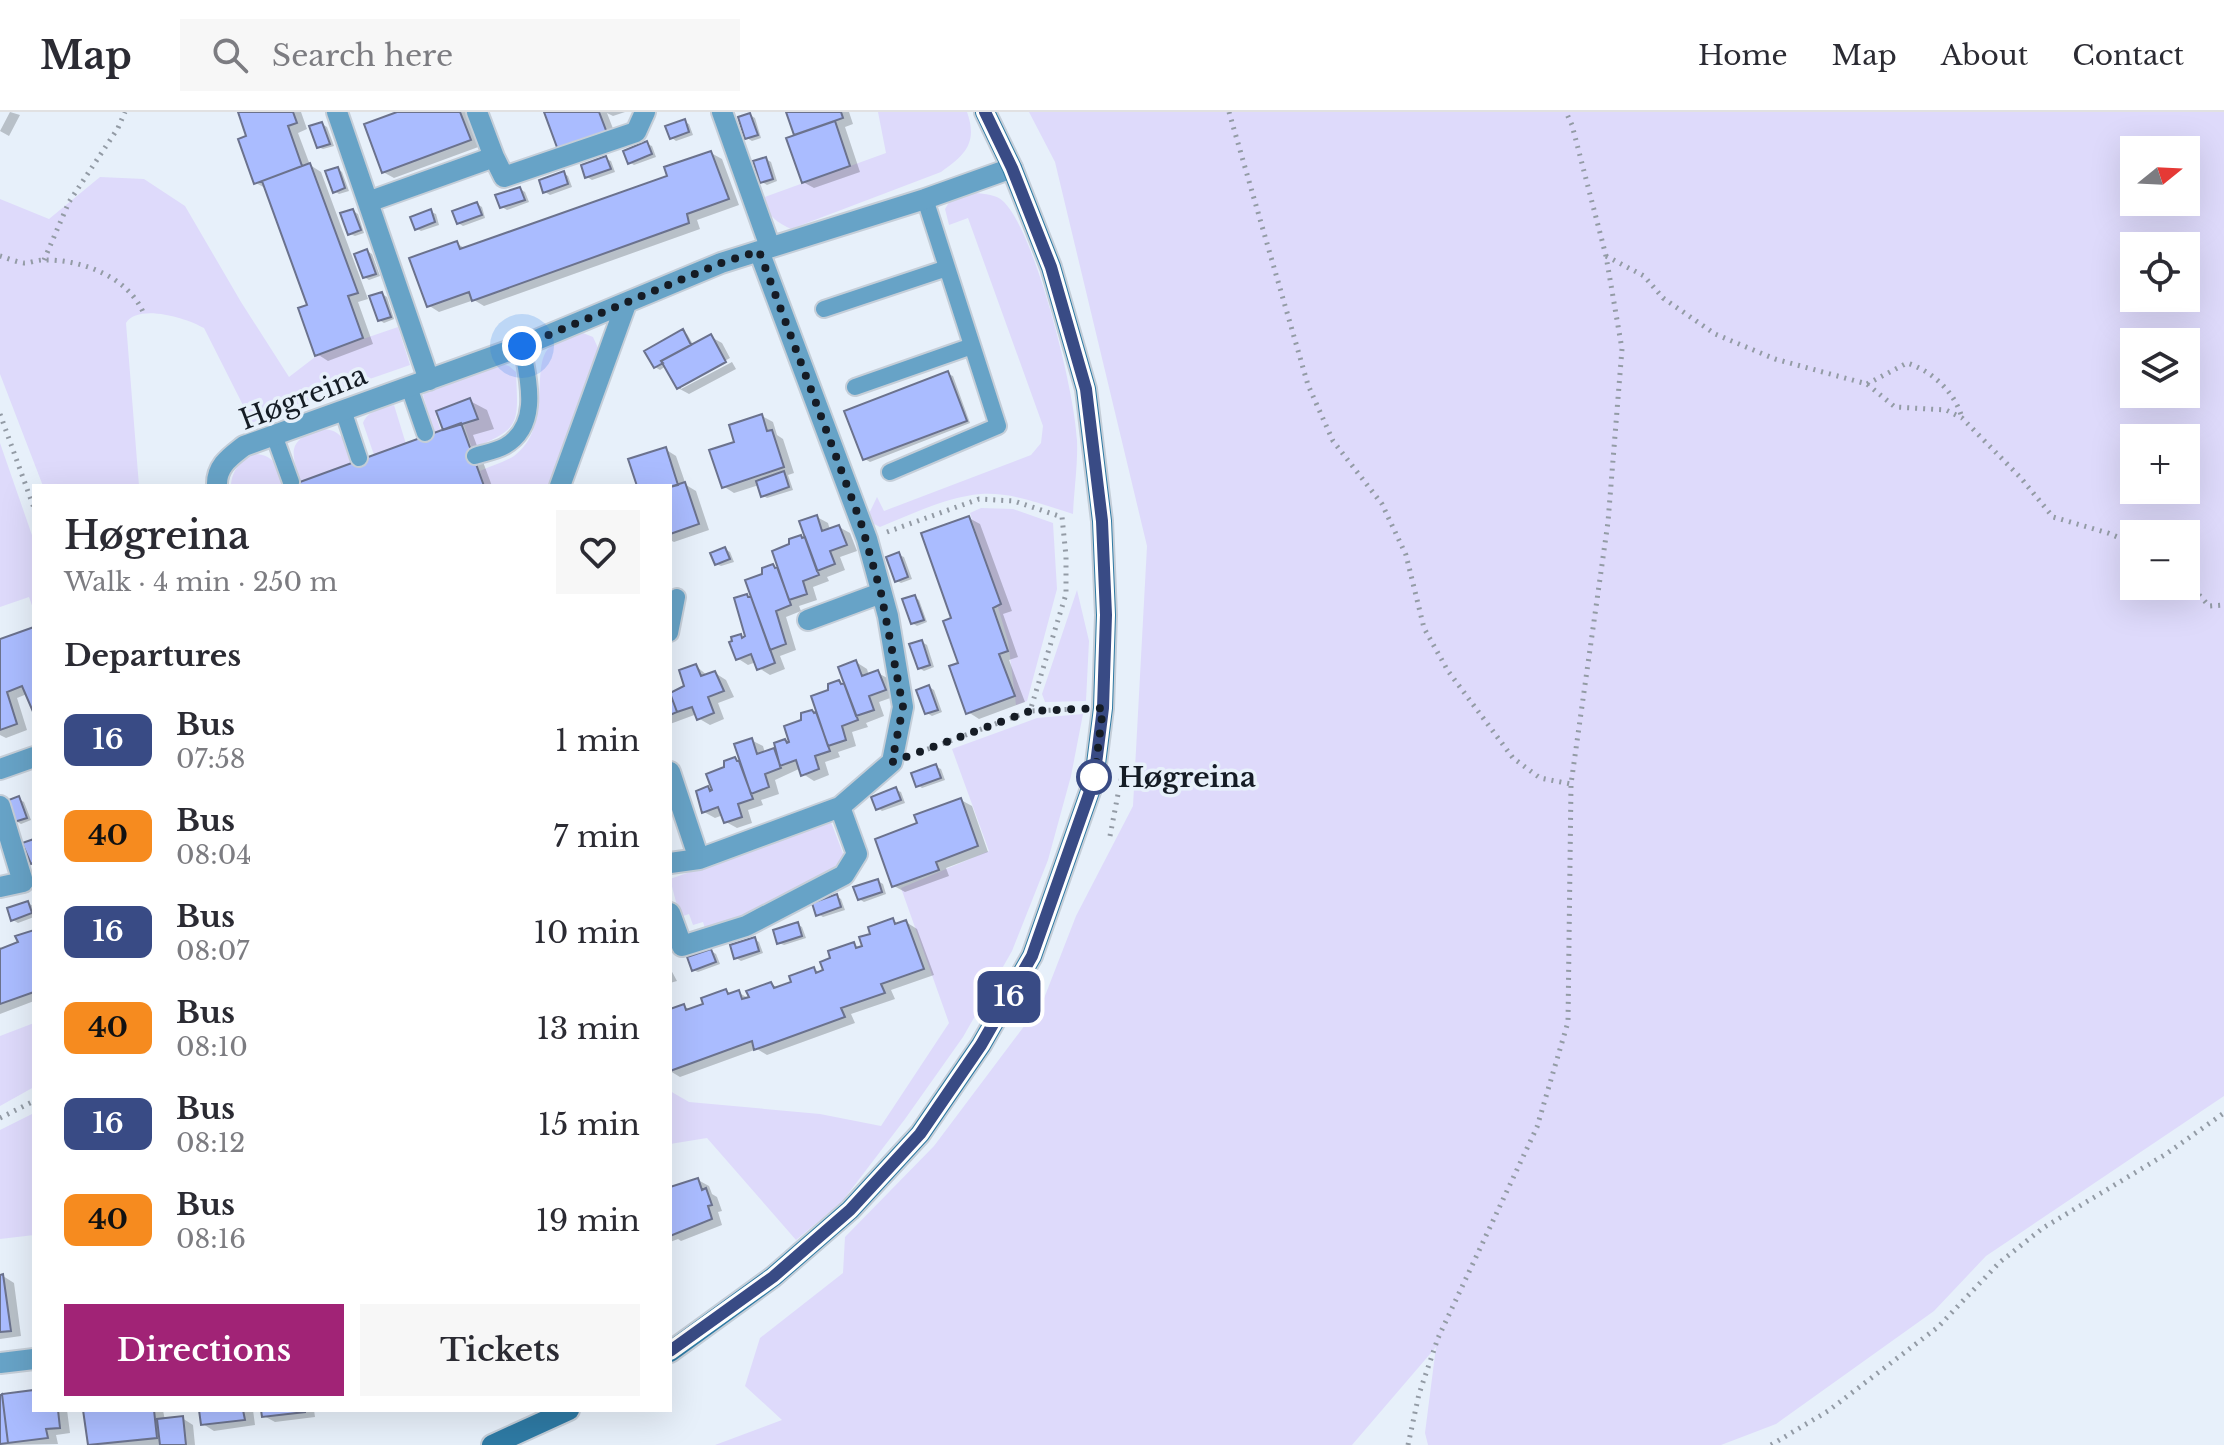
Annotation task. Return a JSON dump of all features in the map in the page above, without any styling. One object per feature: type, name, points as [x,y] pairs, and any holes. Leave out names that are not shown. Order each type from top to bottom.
[{"type":"street","points":[[337,112],[429,380]]},
{"type":"street","points":[[477,112],[504,177],[636,132],[645,112]]},
{"type":"street","points":[[672,863],[699,859],[840,807],[892,762],[903,707],[867,539],[764,249],[722,112]]},
{"type":"street","points":[[672,1351],[773,1277],[850,1210],[920,1134],[981,1045],[1032,956],[1094,780],[1103,708],[1106,615],[1102,521],[1086,389],[1051,267],[1012,168],[985,112]]},
{"type":"street","points":[[368,202],[494,157]]},
{"type":"street","name":"Høgreina","points":[[217,484],[223,463],[244,446],[522,346],[721,263],[925,199],[1012,168]]},
{"type":"street","points":[[561,484],[626,304]]},
{"type":"street","points":[[808,620],[881,593]]},
{"type":"street","points":[[0,769],[32,758]]},
{"type":"street","points":[[672,778],[699,859]]},
{"type":"street","points":[[0,806],[23,882],[0,887]]},
{"type":"street","points":[[672,925],[676,948],[746,926],[844,875],[857,854],[840,807]]},
{"type":"street","points":[[0,1363],[32,1359]]},
{"type":"street","points":[[492,1445],[545,1416]]},
{"type":"lane","points":[[890,472],[998,426],[925,199]]},
{"type":"lane","points":[[824,309],[947,268]]},
{"type":"lane","points":[[475,456],[506,445],[529,416],[529,387],[522,346]]},
{"type":"lane","points":[[855,387],[972,346]]},
{"type":"lane","points":[[409,387],[425,433]]},
{"type":"lane","points":[[343,410],[359,458]]},
{"type":"lane","points":[[274,435],[291,482]]},
{"type":"lane","points":[[672,623],[677,597]]},
{"type":"path","points":[[44,260],[69,202],[118,128],[125,112]]},
{"type":"path","points":[[1229,112],[1308,385],[1333,441],[1382,504],[1406,555],[1424,628],[1448,671],[1513,758],[1540,778],[1571,784]]},
{"type":"path","points":[[1408,1445],[1419,1394],[1438,1338],[1537,1127],[1568,1022],[1571,784],[1608,522],[1622,349],[1606,256],[1566,112]]},
{"type":"path","points":[[0,256],[24,263],[44,260],[82,265],[108,275],[128,290],[143,312]]},
{"type":"path","points":[[1606,256],[1644,276],[1663,298],[1715,334],[1775,359],[1867,384],[1895,407],[1946,410],[1962,418],[2020,477],[2053,517],[2120,538]]},
{"type":"path","points":[[1867,384],[1907,363],[1925,369],[1957,402],[1962,418]]},
{"type":"path","points":[[0,414],[32,502]]},
{"type":"path","points":[[867,539],[979,499],[1014,501],[1062,517],[1066,594],[1030,711]]},
{"type":"path","points":[[2200,596],[2209,606],[2224,605]]},
{"type":"path","points":[[892,762],[1030,711],[1103,708]]},
{"type":"path","points":[[1110,836],[1123,777],[1122,764]]},
{"type":"path","points":[[0,1118],[32,1102]]},
{"type":"path","points":[[1771,1445],[1828,1411],[1938,1327],[2000,1262],[2043,1228],[2166,1154],[2224,1113]]},
{"type":"shaded area","points":[[878,112],[967,112],[970,140],[963,154],[941,172],[791,229],[772,217],[759,199],[886,153]]},
{"type":"shaded area","points":[[1029,112],[2224,112],[2224,1096],[1986,1256],[1934,1311],[1776,1424],[1721,1445],[1428,1445],[1425,1433],[1436,1347],[1352,1445],[715,1445],[782,1420],[745,1386],[760,1338],[843,1273],[845,1237],[934,1146],[1043,1001],[1076,916],[1133,806],[1147,546],[1055,162]]},
{"type":"shaded area","points":[[100,177],[144,179],[185,206],[289,377],[319,354],[398,327],[410,365],[252,423],[204,328],[163,314],[141,314],[126,323],[139,484],[42,484],[0,374],[0,199],[49,219]]},
{"type":"shaded area","points":[[975,193],[1001,199],[1016,219],[1029,246],[1052,315],[1075,417],[1077,449],[1073,514],[1017,497],[981,494],[942,502],[880,527],[866,520],[877,497],[884,511],[1031,455],[1041,443],[1043,426],[968,218],[949,225],[945,209],[951,199]]},
{"type":"shaded area","points":[[583,333],[593,337],[598,348],[593,376],[552,484],[484,484],[480,471],[514,456],[526,444],[537,414],[544,357],[549,348],[561,340]]},
{"type":"shaded area","points":[[502,364],[516,372],[516,413],[508,429],[472,448],[464,425],[473,422],[467,405],[436,416],[441,431],[434,433],[423,395],[429,390]]},
{"type":"shaded area","points":[[394,405],[406,444],[374,455],[363,423],[372,413]]},
{"type":"shaded area","points":[[319,429],[333,431],[342,438],[353,463],[300,482],[294,449],[301,439]]},
{"type":"shaded area","points":[[0,443],[32,535],[32,605],[29,597],[0,607]]},
{"type":"shaded area","points":[[255,454],[268,457],[278,469],[284,484],[231,484],[238,466]]},
{"type":"shaded area","points":[[981,508],[1013,509],[1053,523],[1057,589],[1027,701],[1016,705],[1008,641],[970,513]]},
{"type":"shaded area","points":[[1077,590],[1089,641],[1086,701],[1045,702],[1042,694]]},
{"type":"shaded area","points":[[1083,714],[1071,776],[1048,860],[1012,951],[963,1037],[905,1119],[841,1203],[796,1240],[707,1138],[672,1144],[672,1092],[689,1102],[820,1114],[881,1126],[949,1023],[901,888],[989,851],[952,749],[1037,718]]},
{"type":"shaded area","points":[[831,822],[844,856],[836,869],[755,915],[706,932],[703,922],[693,925],[689,914],[680,917],[672,878]]},
{"type":"shaded area","points":[[32,1024],[32,1088],[0,1106],[0,1036]]},
{"type":"shaded area","points":[[32,1114],[32,1235],[0,1239],[0,1130]]},
{"type":"building","points":[[238,112],[293,112],[297,123],[288,126],[302,166],[254,184],[238,139],[246,136]]},
{"type":"building","points":[[397,112],[460,112],[471,140],[382,173],[364,124]]},
{"type":"building","points":[[544,112],[599,112],[607,133],[558,150]]},
{"type":"building","points":[[786,112],[841,112],[843,118],[794,135]]},
{"type":"building","points":[[750,113],[758,135],[745,139],[738,117]]},
{"type":"building","points":[[685,119],[689,132],[670,139],[665,126]]},
{"type":"building","points":[[835,121],[850,166],[802,183],[786,138]]},
{"type":"building","points":[[322,122],[330,144],[317,148],[309,126]]},
{"type":"building","points":[[647,141],[652,154],[628,164],[623,151]]},
{"type":"building","points":[[711,151],[729,199],[687,214],[689,223],[472,301],[469,292],[427,307],[409,258],[457,241],[460,249],[667,176],[664,167]]},
{"type":"building","points":[[606,156],[611,169],[585,178],[581,165]]},
{"type":"building","points":[[766,157],[773,179],[760,183],[753,161]]},
{"type":"building","points":[[310,163],[358,293],[348,296],[363,338],[315,356],[298,308],[307,305],[262,181]]},
{"type":"building","points":[[338,167],[345,188],[333,193],[325,171]]},
{"type":"building","points":[[564,171],[568,184],[543,193],[539,180]]},
{"type":"building","points":[[520,187],[525,200],[500,208],[495,195]]},
{"type":"building","points":[[477,202],[482,215],[457,224],[452,211]]},
{"type":"building","points":[[353,209],[361,230],[348,235],[340,213]]},
{"type":"building","points":[[431,209],[435,222],[415,230],[410,217]]},
{"type":"building","points":[[367,249],[376,274],[363,278],[354,254]]},
{"type":"building","points":[[382,292],[391,317],[378,321],[369,296]]},
{"type":"building","points":[[683,329],[691,345],[654,368],[644,351]]},
{"type":"building","points":[[711,334],[726,362],[677,389],[661,361]]},
{"type":"building","points":[[948,371],[967,421],[863,460],[844,411]]},
{"type":"building","points":[[470,398],[478,419],[443,430],[436,411]]},
{"type":"building","points":[[762,414],[767,431],[772,430],[784,467],[722,488],[709,450],[734,442],[729,425]]},
{"type":"building","points":[[461,423],[483,484],[294,484]]},
{"type":"building","points":[[666,447],[678,485],[636,484],[628,459]]},
{"type":"building","points":[[784,471],[789,487],[761,497],[756,481]]},
{"type":"building","points":[[685,482],[699,524],[672,533],[672,486]]},
{"type":"building","points":[[817,515],[822,531],[839,525],[847,545],[830,551],[835,564],[817,571],[799,521]]},
{"type":"building","points":[[969,516],[1001,604],[993,608],[1008,651],[999,654],[1015,696],[966,714],[949,666],[958,663],[943,621],[951,618],[921,533]]},
{"type":"building","points":[[801,535],[805,537],[819,575],[803,581],[807,594],[789,600],[772,551]]},
{"type":"building","points":[[725,547],[730,559],[715,565],[710,553]]},
{"type":"building","points":[[899,552],[908,577],[895,582],[886,557]]},
{"type":"building","points":[[773,564],[777,567],[791,605],[776,611],[786,644],[770,650],[745,580],[762,574],[762,568]]},
{"type":"building","points":[[747,594],[751,597],[775,663],[757,670],[751,654],[736,660],[729,642],[732,641],[731,637],[745,636],[734,598]]},
{"type":"building","points":[[915,595],[924,620],[911,624],[902,599]]},
{"type":"building","points":[[32,628],[32,709],[22,686],[7,692],[17,724],[0,730],[0,639]]},
{"type":"building","points":[[922,640],[930,665],[918,669],[909,644]]},
{"type":"building","points":[[856,660],[862,676],[878,670],[886,690],[869,696],[874,710],[856,716],[838,667]]},
{"type":"building","points":[[696,664],[701,676],[715,671],[724,691],[708,697],[714,713],[697,720],[692,707],[677,712],[672,692],[684,686],[679,670]]},
{"type":"building","points":[[839,680],[841,684],[844,683],[858,720],[842,726],[846,740],[828,746],[811,696],[828,690],[828,684]]},
{"type":"building","points":[[929,685],[938,710],[925,714],[916,690]]},
{"type":"building","points":[[816,712],[830,751],[815,756],[819,769],[801,776],[796,760],[780,766],[774,743],[785,739],[789,742],[784,726],[801,720],[801,713]]},
{"type":"building","points":[[752,738],[757,754],[774,748],[781,768],[765,774],[769,787],[751,794],[734,744]]},
{"type":"building","points":[[735,757],[753,799],[738,804],[742,817],[724,823],[718,807],[702,813],[696,791],[708,786],[712,790],[706,774],[724,767],[724,761]]},
{"type":"building","points":[[936,764],[941,778],[916,787],[911,773]]},
{"type":"building","points":[[896,787],[901,800],[876,810],[871,797]]},
{"type":"building","points":[[19,796],[27,818],[14,822],[6,801]]},
{"type":"building","points":[[961,798],[978,846],[936,862],[939,870],[892,887],[875,839],[917,823],[914,815]]},
{"type":"building","points":[[32,840],[32,864],[31,864],[22,843]]},
{"type":"building","points":[[878,879],[882,892],[858,900],[853,887]]},
{"type":"building","points":[[837,894],[841,907],[816,916],[812,903]]},
{"type":"building","points":[[28,901],[32,913],[11,921],[7,908]]},
{"type":"building","points":[[893,918],[895,924],[906,920],[924,969],[881,984],[885,993],[841,1008],[845,1017],[754,1050],[752,1041],[672,1070],[672,1008],[684,1004],[686,1010],[703,1004],[701,998],[726,989],[728,994],[739,990],[742,999],[749,997],[746,991],[771,982],[774,988],[791,982],[789,976],[814,967],[816,973],[823,970],[820,962],[830,958],[828,951],[854,942],[856,948],[862,946],[859,937],[870,934],[868,927]]},
{"type":"building","points":[[798,922],[802,936],[777,944],[773,930]]},
{"type":"building","points":[[32,931],[32,993],[0,1004],[0,949],[18,942],[15,936]]},
{"type":"building","points":[[755,937],[759,951],[734,959],[730,945]]},
{"type":"building","points":[[711,949],[716,962],[692,971],[687,957]]},
{"type":"building","points":[[698,1178],[702,1190],[706,1188],[712,1205],[708,1206],[712,1219],[672,1235],[672,1186]]},
{"type":"building","points":[[3,1274],[11,1331],[0,1332],[0,1275]]},
{"type":"building","points":[[32,1390],[32,1412],[58,1412],[60,1428],[46,1429],[48,1438],[8,1443],[2,1394]]},
{"type":"building","points":[[0,1395],[8,1443],[0,1444]]},
{"type":"building","points":[[83,1412],[154,1412],[157,1438],[88,1445]]},
{"type":"building","points":[[199,1412],[243,1412],[245,1420],[201,1425]]},
{"type":"building","points":[[261,1412],[305,1412],[262,1417]]},
{"type":"building","points":[[183,1416],[186,1445],[160,1445],[157,1419]]},
{"type":"bus line","name":"16","points":[[672,1350],[773,1277],[850,1210],[920,1134],[981,1045],[1032,956],[1094,780],[1103,708],[1106,615],[1102,521],[1086,389],[1051,267],[1012,168],[985,112]]},
{"type":"place","name":"Høgreina","points":[[1094,777]]},
{"type":"route","points":[[522,346],[721,263],[759,251],[867,539],[888,616],[903,707],[892,762],[1030,711],[1103,708],[1094,780],[1094,777]]}]
